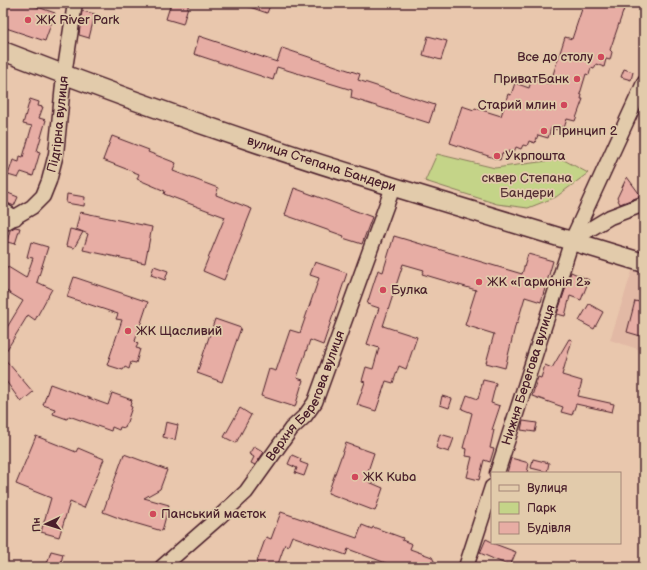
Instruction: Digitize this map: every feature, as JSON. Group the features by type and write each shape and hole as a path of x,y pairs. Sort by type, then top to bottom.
{"main road":[{"name":"вулиця Степана Бандери","path":"3,51 64,75 209,127 393,187 644,263"}],"street":[{"name":"Підгірна вулиця","path":"9,221 32,207 43,196 49,181 56,154 64,75 75,3"},
{"name":"Нижня Берегова вулиця","path":"497,472 572,240 644,83"},
{"name":"Верхня Берегова вулиця","path":"162,567 246,492 291,429 305,416 315,402 393,187"},
{"path":"572,240 610,217 644,204"},
{"path":"3,210 9,221"},
{"path":"466,567 491,490"}],"shaded area":[{"path":"634,265 644,268 644,351 610,340"}],"green space":[{"name":"сквер Степана Бандери","path":"437,154 495,168 562,159 588,173 556,197 528,208 497,204 425,181"}],"building":[{"name":"ЖК River Park","path":"3,3 26,3 55,13 45,41 3,27"},
{"path":"171,3 189,3 183,24 166,19"},
{"path":"241,3 271,3 267,13"},
{"path":"584,3 626,3 610,50 612,52 610,60 606,59 604,67 596,64 594,69 591,68 589,75 586,74 580,94 582,95 581,99 583,99 575,121 567,119 564,128 559,126 558,130 551,128 548,138 538,135 535,143 529,141 527,146 523,145 521,149 516,147 514,152 509,151 508,155 502,153 500,160 450,143 462,106 474,110 475,108 501,116 508,94 511,95 515,83 529,88 532,78 550,84 565,37 572,39"},
{"path":"82,11 95,14 89,38 79,35"},
{"path":"199,36 277,62 282,48 360,74 358,80 435,105 429,123 351,98 352,90 277,67 273,80 194,54"},
{"path":"428,36 447,41 441,60 423,55"},
{"path":"624,69 633,72 631,80 621,77"},
{"path":"30,99 39,102 38,106 43,107 39,118 46,120 37,151 40,152 33,176 21,172 18,178 8,175 13,160 19,162 20,156 23,157 32,126 23,124"},
{"path":"112,136 149,150 148,152 176,163 173,171 218,188 216,195 252,209 224,280 203,271 225,217 164,194 165,191 137,179 139,174 103,160"},
{"path":"627,177 641,196 620,204 617,198"},
{"path":"294,188 372,217 362,244 285,215"},
{"path":"3,191 18,197 14,206 3,201"},
{"path":"67,194 85,197 84,206 66,203"},
{"path":"80,212 152,227 145,263 83,250 88,234 76,229"},
{"path":"15,227 20,228 15,244 7,242 10,230"},
{"path":"70,229 83,232 74,248 66,246"},
{"path":"394,236 522,274 528,254 553,261 541,302 525,297 517,324 516,323 505,368 486,363 494,334 465,325 476,290 422,274 424,270 403,264 383,326 417,337 406,369 399,366 393,383 386,381 376,411 357,405 365,382 362,381 366,367 373,369 379,348 367,344 379,308 367,304 378,270 383,272"},
{"path":"31,242 48,247 37,282 52,289 35,320 28,315 3,356 3,334 23,301 3,289 3,274 8,267 26,278 33,258 27,257"},
{"path":"315,262 347,273 323,345 310,340 297,378 303,380 295,407 261,396 269,369 276,371 290,330 300,333 319,278 310,275"},
{"path":"154,266 168,271 165,280 151,275"},
{"path":"571,272 589,280 581,300 570,296 565,316 557,314"},
{"name":"ЖК Щасливий","path":"74,277 148,302 135,341 138,344 136,348 140,349 136,363 131,362 129,369 125,367 123,370 107,365 122,320 116,319 118,314 67,297"},
{"path":"635,301 644,303 644,337 627,332"},
{"path":"589,304 603,312 594,329 579,321"},
{"path":"215,319 241,328 222,382 197,373"},
{"path":"569,339 572,340 562,375 582,381 578,396 614,404 612,412 576,404 572,415 561,412 563,407 532,396 538,377 541,378 545,365 552,368"},
{"path":"3,357 33,392 21,402 3,377"},
{"path":"483,380 496,383 491,403 500,406 492,430 494,430 490,448 494,449 490,462 484,460 479,480 467,477 472,457 466,456 467,449 463,448 472,413 462,409 467,395 478,399"},
{"path":"50,384 108,405 112,393 132,400 130,406 132,407 125,428 120,427 119,430 112,427 111,431 69,416 67,419 53,414 55,409 43,405"},
{"path":"442,396 452,399 449,408 440,405"},
{"path":"240,408 251,415 236,443 224,437"},
{"path":"523,421 537,423 535,432 521,430"},
{"path":"166,422 178,425 175,440 163,437"},
{"path":"440,434 454,438 449,452 436,448"},
{"path":"36,436 76,452 78,448 104,459 84,508 70,502 59,537 41,532 51,498 16,484"},
{"name":"ЖК Kuba","path":"346,443 374,453 367,474 372,476 369,482 383,488 375,511 328,493"},
{"path":"254,446 264,452 255,465 251,463 254,457 249,454"},
{"path":"124,454 167,470 160,489 144,498 169,505 162,531 103,512"},
{"path":"292,455 301,459 300,462 308,465 304,476 295,473 297,468 288,464"},
{"path":"511,458 529,463 527,472 507,472"},
{"path":"533,459 549,463 547,472 531,468"},
{"path":"281,512 357,538 362,525 372,529 373,527 403,538 402,540 412,544 410,549 432,557 435,563 433,567 404,567 395,564 394,566 348,549 346,555 292,536 288,546 285,544 277,567 255,567 266,537 271,539"},
{"path":"486,539 491,542 491,544 516,552 510,566 480,553"},
{"path":"51,551 63,554 60,567 46,567"}],"place":[{"name":"ЖК River Park","path":"28,20"},
{"name":"Все до столу","path":"601,57"},
{"name":"ПриватБанк","path":"577,79"},
{"name":"Старий млин","path":"564,105"},
{"name":"Принцип 2","path":"544,131"},
{"name":"Укрпошта","path":"497,156"},
{"name":"ЖК «Гармонія 2»","path":"479,282"},
{"name":"Булка","path":"383,290"},
{"name":"ЖК Щасливий","path":"128,331"},
{"name":"ЖК Kuba","path":"355,477"},
{"name":"Панський маєток","path":"153,514"}]}
